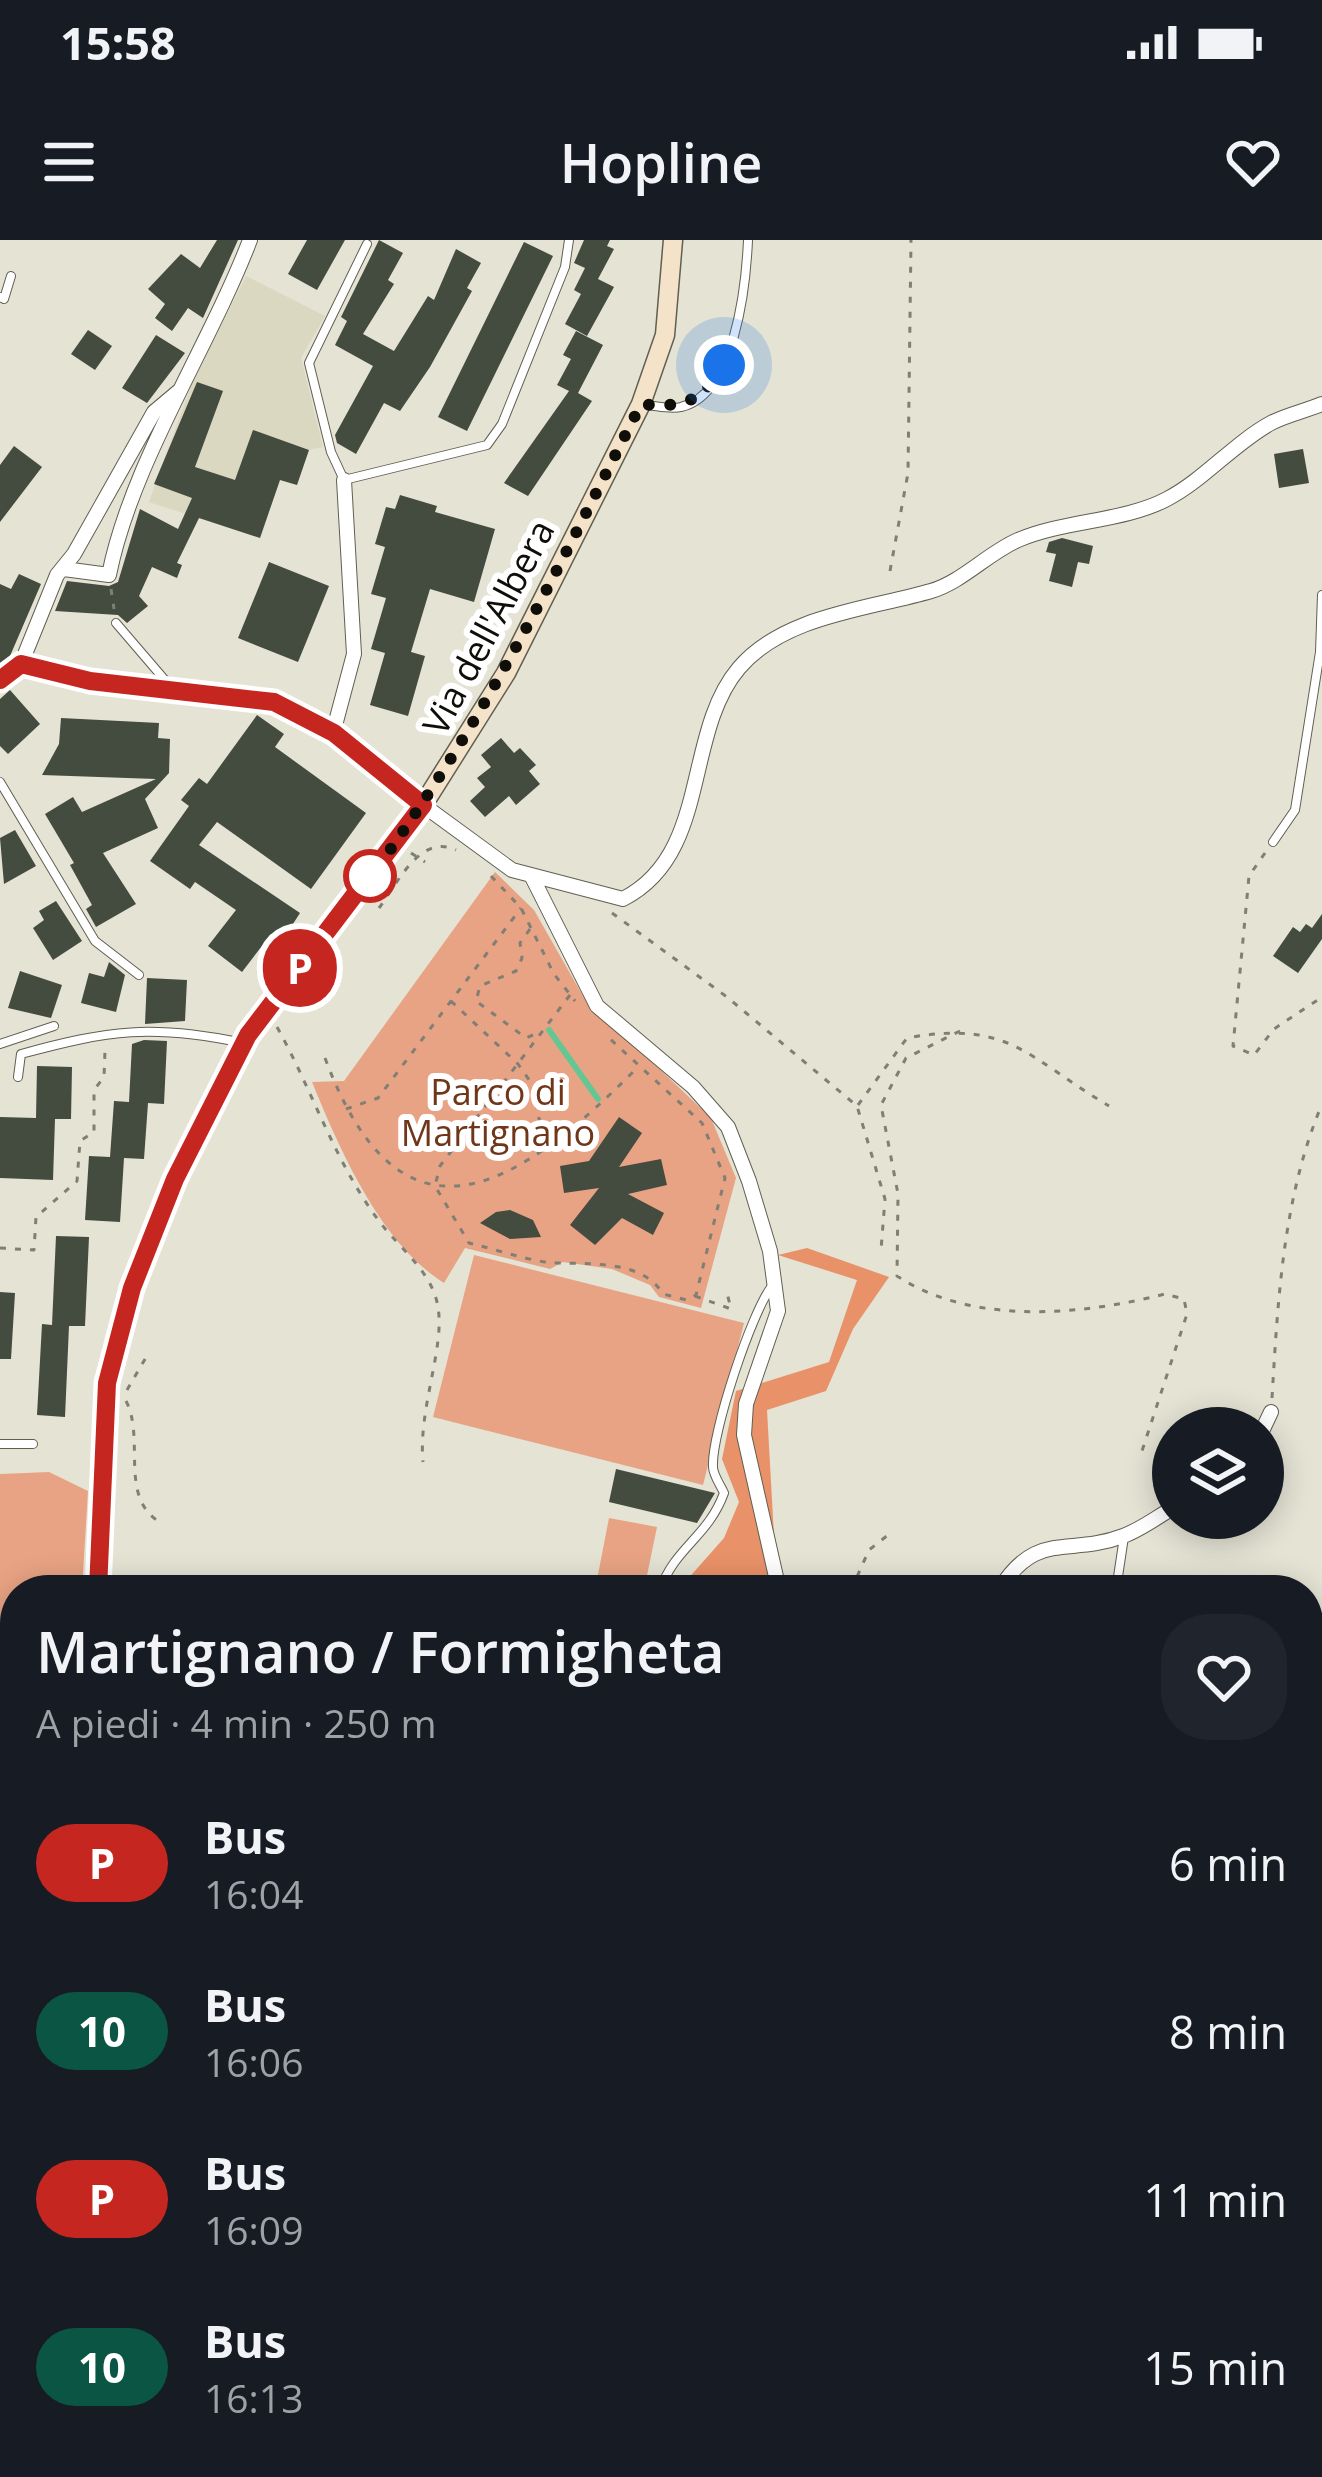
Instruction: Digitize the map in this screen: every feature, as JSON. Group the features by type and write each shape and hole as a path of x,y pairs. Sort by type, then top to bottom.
{"street":[{"path":"64,569 109,575 116,542 178,391 250,240"},
{"name":"Via dell'Albera","path":"99,1575 107,1383 132,1288 175,1179 243,1043 423,805 506,674 641,404 665,335 673,240"},
{"path":"0,680 21,664 64,569 154,412 178,391"},
{"path":"21,664 175,692 274,702 334,733 495,859 532,877 623,899 666,858 695,793 719,704 739,668 758,651 841,611 939,588 1017,541 1162,501 1271,423 1322,404"},
{"path":"334,733 355,654 344,480"},
{"path":"532,877 597,1006 693,1088 728,1127 770,1251 778,1311 746,1404 744,1435 776,1575"},
{"path":"1010,1575 1023,1558 1050,1546 1124,1536 1152,1520"}],"lane":[{"path":"367,244 309,363 331,452 344,480 487,445 502,424 565,267 569,240"},
{"path":"641,404 680,408 706,394 724,365 746,289 748,240"},
{"path":"0,298 4,299 11,275"},
{"path":"1274,842 1295,810 1320,652 1322,596"},
{"path":"116,623 175,692"},
{"path":"0,782 95,940 139,975"},
{"path":"0,1044 54,1026"},
{"path":"18,1077 20,1054 106,1030 169,1030 243,1043"},
{"path":"665,1575 713,1524 724,1493 713,1467 735,1372 758,1304 773,1284"},
{"path":"0,1444 33,1444"},
{"path":"1118,1575 1124,1536"}],"path":[{"path":"890,571 908,473 911,240"},
{"path":"109,575 116,623"},
{"path":"1274,842 1249,876 1233,1046 1254,1055 1274,1029 1322,998"},
{"path":"379,908 418,857 440,844 463,854"},
{"path":"411,853 425,862"},
{"path":"495,859 488,870 492,879 521,908 584,1012"},
{"path":"594,895 857,1106 885,1198 881,1250"},
{"path":"344,1110 378,1098 521,908"},
{"path":"531,928 520,944 522,958 516,971 480,986 476,1001 526,1038 543,1031"},
{"path":"330,988 322,980 338,962"},
{"path":"570,995 440,1166 435,1186 469,1243 550,1263 612,1266 658,1286 663,1294 687,1300 696,1294"},
{"path":"451,1001 518,1064 532,1084 546,1150"},
{"path":"266,1011 382,1225 431,1282 439,1310 420,1427 423,1462"},
{"path":"598,1028 702,1123 725,1178 694,1300 731,1309 727,1293"},
{"path":"0,1248 34,1250 36,1217 76,1181 80,1142 94,1132 94,1090 104,1076 106,1030"},
{"path":"857,1106 907,1038 960,1031 1017,1043 1109,1106"},
{"path":"960,1031 906,1058 881,1105 898,1194 898,1276 917,1289 1043,1313 1165,1294 1184,1299 1187,1314 1140,1457"},
{"path":"325,1058 344,1110 373,1152 394,1169 435,1186 464,1189 546,1150 638,1066"},
{"path":"1271,1407 1290,1207 1300,1157 1322,1103"},
{"path":"124,1397 148,1354"},
{"path":"119,1389 131,1410 135,1485 149,1517 163,1524"},
{"path":"857,1575 868,1550 893,1531"}],"shaded area":[{"path":"246,276 325,316 301,358 323,447 309,450 297,485 280,480 260,538 149,502 193,380"},
{"path":"807,1248 889,1277 853,1329 826,1391 767,1410 776,1575 691,1575 724,1538 739,1502 722,1459 736,1391 829,1362 857,1280 778,1255"}],"green space":[{"name":"Parco di Martignano","path":"495,872 534,910 583,996 711,1118 736,1178 701,1308 659,1297 650,1285 612,1269 563,1262 550,1269 465,1248 444,1283 421,1266 381,1220 335,1136 312,1082 344,1081"},
{"path":"474,1255 744,1323 703,1485 433,1417"},
{"path":"49,1472 88,1491 83,1575 0,1575 0,1474"},
{"path":"609,1518 657,1527 647,1575 598,1575"}],"building":[{"path":"217,240 238,240 203,318 188,308 172,331 155,318 165,304 148,289 181,254 200,268"},
{"path":"307,240 345,240 317,290 288,274"},
{"path":"379,240 403,253 388,280 394,284 363,334 394,351 428,296 434,300 456,249 481,263 467,288 472,291 430,367 400,411 384,403 356,454 337,443 335,435 373,366 335,345 347,321 341,317"},
{"path":"584,240 610,240 607,246 614,249 598,279 614,287 587,336 565,324 581,294 574,290 585,268 574,263"},
{"path":"524,242 553,256 467,431 438,417"},
{"path":"88,330 112,346 95,370 71,354"},
{"path":"576,331 603,345 578,393 592,401 528,496 504,483 569,391 557,385 571,359 563,355"},
{"path":"156,335 185,353 147,403 122,388"},
{"path":"197,382 223,391 195,467 235,480 253,430 309,450 297,485 280,480 260,538 199,518 177,563 182,565 177,578 152,567 139,596 148,606 127,623 118,615 55,611 67,581 109,586 118,582 140,509 178,529 192,498 154,484"},
{"path":"14,446 42,467 0,522 0,465"},
{"path":"1303,449 1309,483 1279,488 1274,454"},
{"path":"400,495 437,506 435,512 495,529 474,602 430,589 411,652 425,656 408,716 370,705 385,653 371,649 386,598 371,594 385,547 375,544 386,507 395,509"},
{"path":"1062,538 1093,546 1089,564 1078,562 1072,587 1049,581 1056,554 1046,552 1049,542"},
{"path":"269,562 329,586 298,662 238,638"},
{"path":"19,574 41,584 10,656 0,663 0,584 11,589"},
{"path":"10,690 40,724 8,754 0,746 0,699"},
{"path":"257,715 284,734 275,747 366,813 311,889 217,822 199,845 300,913 282,941 271,934 242,972 208,946 236,910 195,882 190,889 150,861 189,806 181,800 199,778 207,784"},
{"path":"61,718 159,723 158,738 170,739 169,773 145,799 158,828 103,853 136,904 96,927 86,909 92,905 70,865 74,863 45,814 73,797 82,812 156,779 42,775 59,744"},
{"path":"501,738 514,753 520,748 536,765 529,771 540,784 516,805 509,796 485,817 470,801 485,787 477,778 491,767 481,755"},
{"path":"15,830 36,866 4,884 0,838"},
{"path":"56,901 82,941 53,960 33,928 44,920 39,911"},
{"path":"1322,914 1322,939 1298,973 1273,956 1293,927 1300,932 1306,924 1312,928"},
{"path":"109,962 125,975 116,1012 81,1003 89,973 104,977"},
{"path":"20,971 62,985 51,1018 8,1008"},
{"path":"147,978 187,980 185,1021 145,1024"},
{"path":"167,1041 164,1104 148,1103 144,1159 124,1158 120,1222 85,1220 89,1156 110,1157 114,1101 129,1102 132,1044"},
{"path":"37,1066 72,1067 71,1119 55,1119 53,1180 0,1178 0,1117 36,1118"},
{"path":"619,1117 642,1133 619,1167 661,1159 667,1185 628,1194 664,1213 653,1235 622,1218 595,1245 570,1225 599,1188 564,1193 560,1166 589,1161"},
{"path":"510,1210 533,1220 541,1237 510,1239 480,1223 496,1212"},
{"path":"56,1236 89,1237 85,1326 69,1326 65,1417 37,1415 42,1324 52,1325"},
{"path":"0,1292 15,1293 11,1359 0,1359"},
{"path":"616,1469 715,1493 697,1523 609,1502"}],"waterway":[{"path":"549,1030 598,1099"}],"bus line":[{"name":"P","path":"0,680 21,664 90,681 274,702 334,733 423,805 248,1035 175,1179 132,1288 107,1383 99,1575"}],"route":[{"path":"370,876 368,880 446,771 506,674 641,404 680,408 706,394 724,365"}]}
